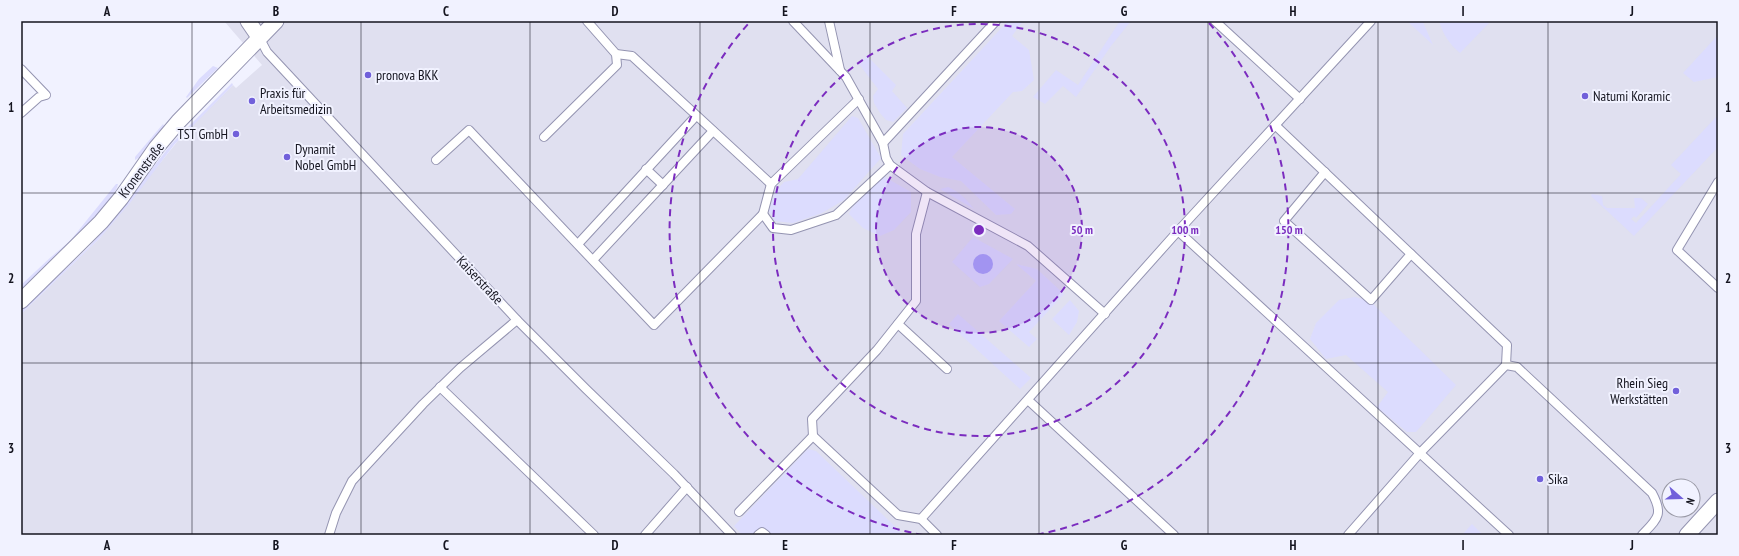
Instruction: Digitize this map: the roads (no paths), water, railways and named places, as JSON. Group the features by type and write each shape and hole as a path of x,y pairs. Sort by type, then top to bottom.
{"street":[{"name":"Kaiserstraße","path":"248,21 259,37"},
{"name":"Kronenstraße","path":"21,302 101,222 121,198 156,148 178,122 276,21"},
{"path":"1687,535 1718,501"}],"lane":[{"path":"544,137 617,65 616,54 586,21"},
{"path":"793,21 846,77 883,142 886,158 890,165 927,192 1028,246 1105,314"},
{"path":"829,21 840,71"},
{"path":"883,142 996,21"},
{"path":"1215,21 1300,99"},
{"path":"921,519 1178,231 1371,21"},
{"name":"Kaiserstraße","path":"259,37 267,52 517,320 687,487 732,535"},
{"path":"616,54 632,56 771,184"},
{"path":"21,69 46,94 39,97 21,113"},
{"path":"436,160 470,130 654,325 763,214 771,184 859,99"},
{"path":"578,244 696,116"},
{"path":"1276,125 1507,345 1506,365 1420,453 1348,535"},
{"path":"593,260 713,131"},
{"path":"763,214 773,228 791,230 836,215 890,165"},
{"path":"646,169 663,185"},
{"path":"1325,172 1284,220 1371,300 1411,254"},
{"path":"1718,182 1677,250 1718,288"},
{"path":"927,192 916,234 916,301 877,350 812,419 813,436 898,515 921,519 938,535"},
{"path":"1178,231 1509,535"},
{"path":"329,535 336,513 352,481 423,404 517,320"},
{"path":"898,324 947,369"},
{"path":"1506,365 1517,367 1652,494 1659,506 1657,519 1642,535"},
{"path":"440,388 594,535"},
{"path":"1028,400 1168,533"},
{"path":"739,512 813,436"},
{"path":"645,535 687,487"},
{"path":"758,535 762,532 766,535"}],"place":[{"name":"pronova BKK","path":"368,75"},
{"name":"Natumi Koramic","path":"1585,96"},
{"name":"Praxis für Arbeitsmedizin","path":"252,101"},
{"name":"TST GmbH","path":"236,134"},
{"name":"Dynamit Nobel GmbH","path":"287,157"},
{"name":"Rhein Sieg Werkstätten","path":"1676,391"},
{"name":"Sika","path":"1540,479"}]}
